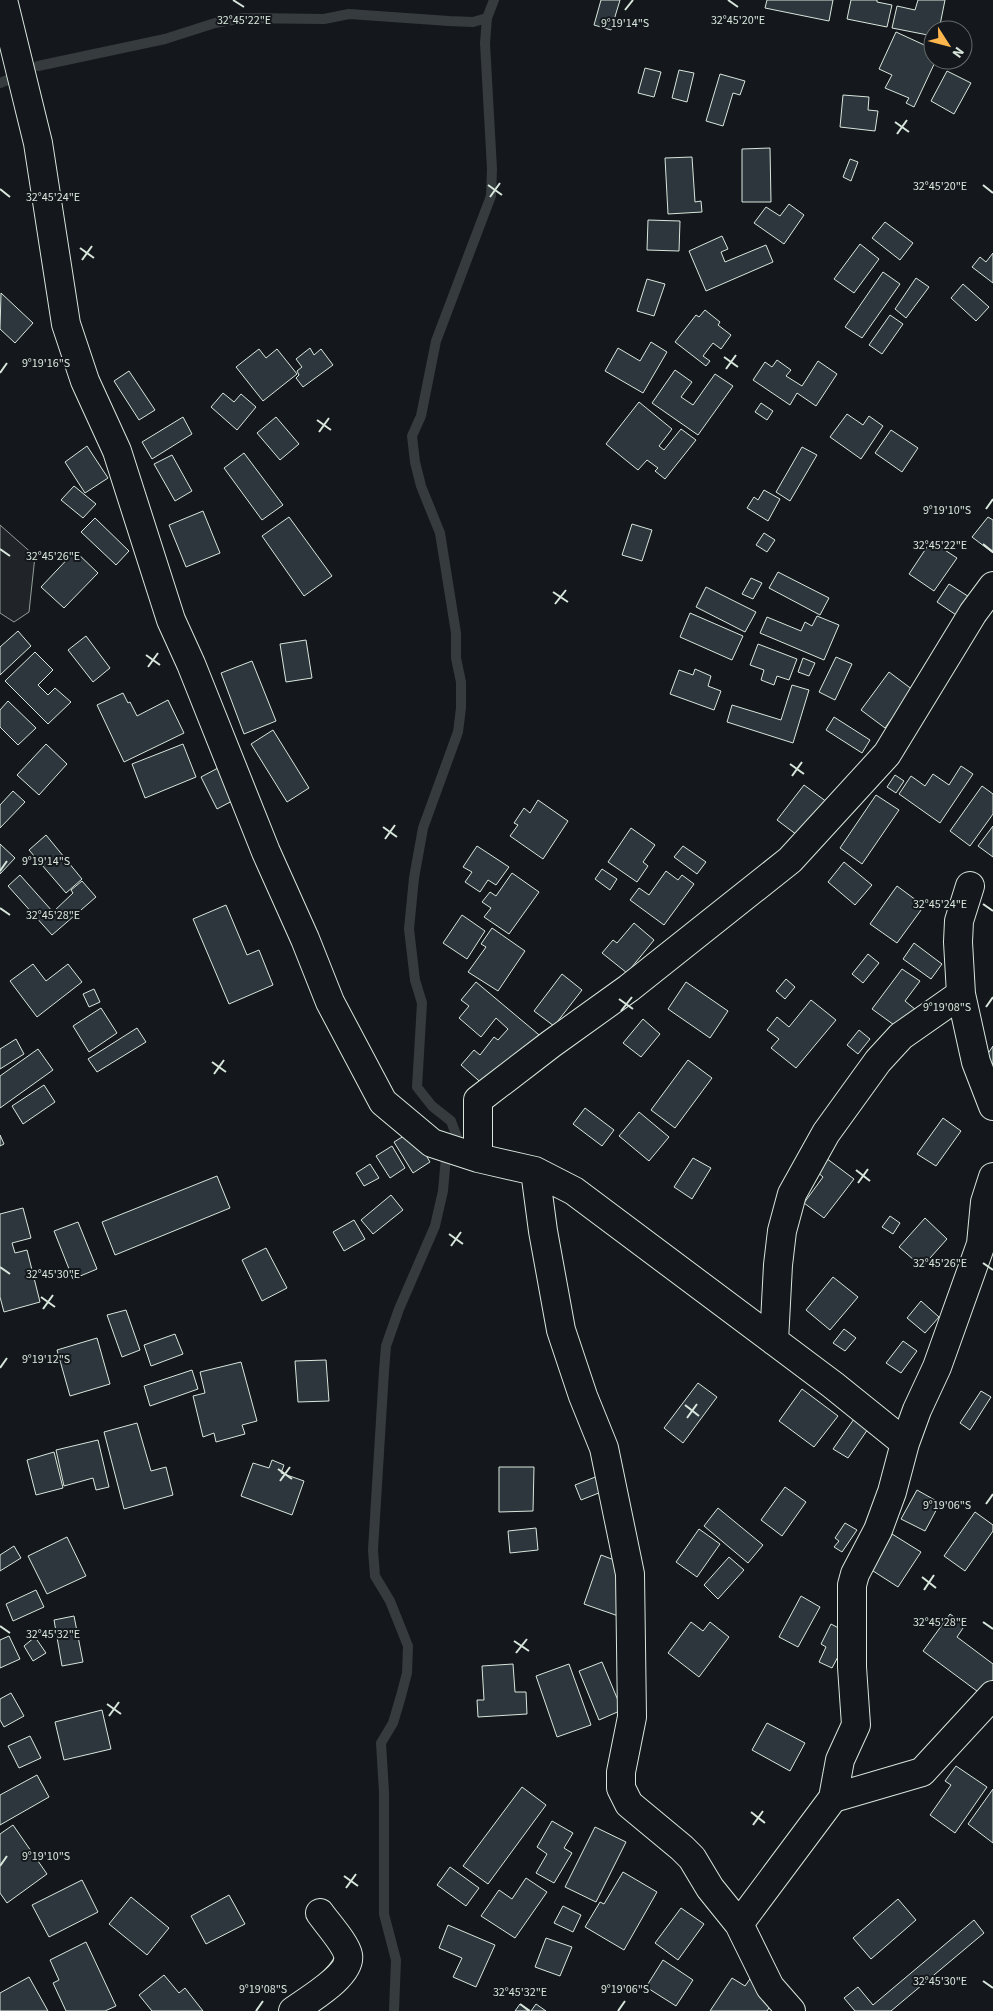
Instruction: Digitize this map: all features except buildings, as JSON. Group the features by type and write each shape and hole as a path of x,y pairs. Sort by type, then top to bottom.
{"street":[{"path":"3,0 38,143 66,324 85,381 117,451 171,620 191,664 266,852 305,939 330,1002 383,1102 432,1143 478,1158 535,1171 574,1190 833,1385 905,1443"},
{"path":"478,1158 478,1100 550,1044 629,988 790,860 887,754 973,613 993,586"},
{"path":"970,886 959,921 958,942 961,994 976,1062 993,1106"},
{"path":"774,1341 778,1265 782,1231 792,1194 826,1133 878,1061 901,1036 961,994"},
{"path":"535,1171 543,1231 562,1330 604,1448 630,1574 632,1717 621,1772 621,1788 629,1804 692,1858 710,1888 739,1924 770,1987 791,2011"},
{"path":"739,1924 833,1798 840,1760 856,1725 852,1667 852,1585 855,1574 878,1530 892,1492 905,1443 917,1410 987,1255 985,1202 993,1177"},
{"path":"833,1798 922,1772 993,1695"},
{"path":"293,2011 338,1978 347,1962 348,1955 345,1948 320,1913"}],"shaded area":[{"path":"0,525 35,556 29,612 14,622 0,613"}],"waterway":[{"path":"458,1140 451,1121 432,1106 417,1087 422,1003 415,980 409,929 414,878 423,828 458,732 461,708 461,682 456,658 456,633 440,533 421,486 415,462 412,436 421,416 436,341 491,196 492,169 485,43 487,18 494,0"},
{"path":"38,66 165,39 215,23 244,18 324,19 349,14 473,22 487,18"},
{"path":"0,83 20,75"},
{"path":"394,2011 396,1960 384,1914 384,1792 381,1743 393,1723 401,1696 407,1673 408,1646 390,1601 375,1576 373,1550 386,1346 399,1309 435,1226 443,1191 446,1157"}]}
